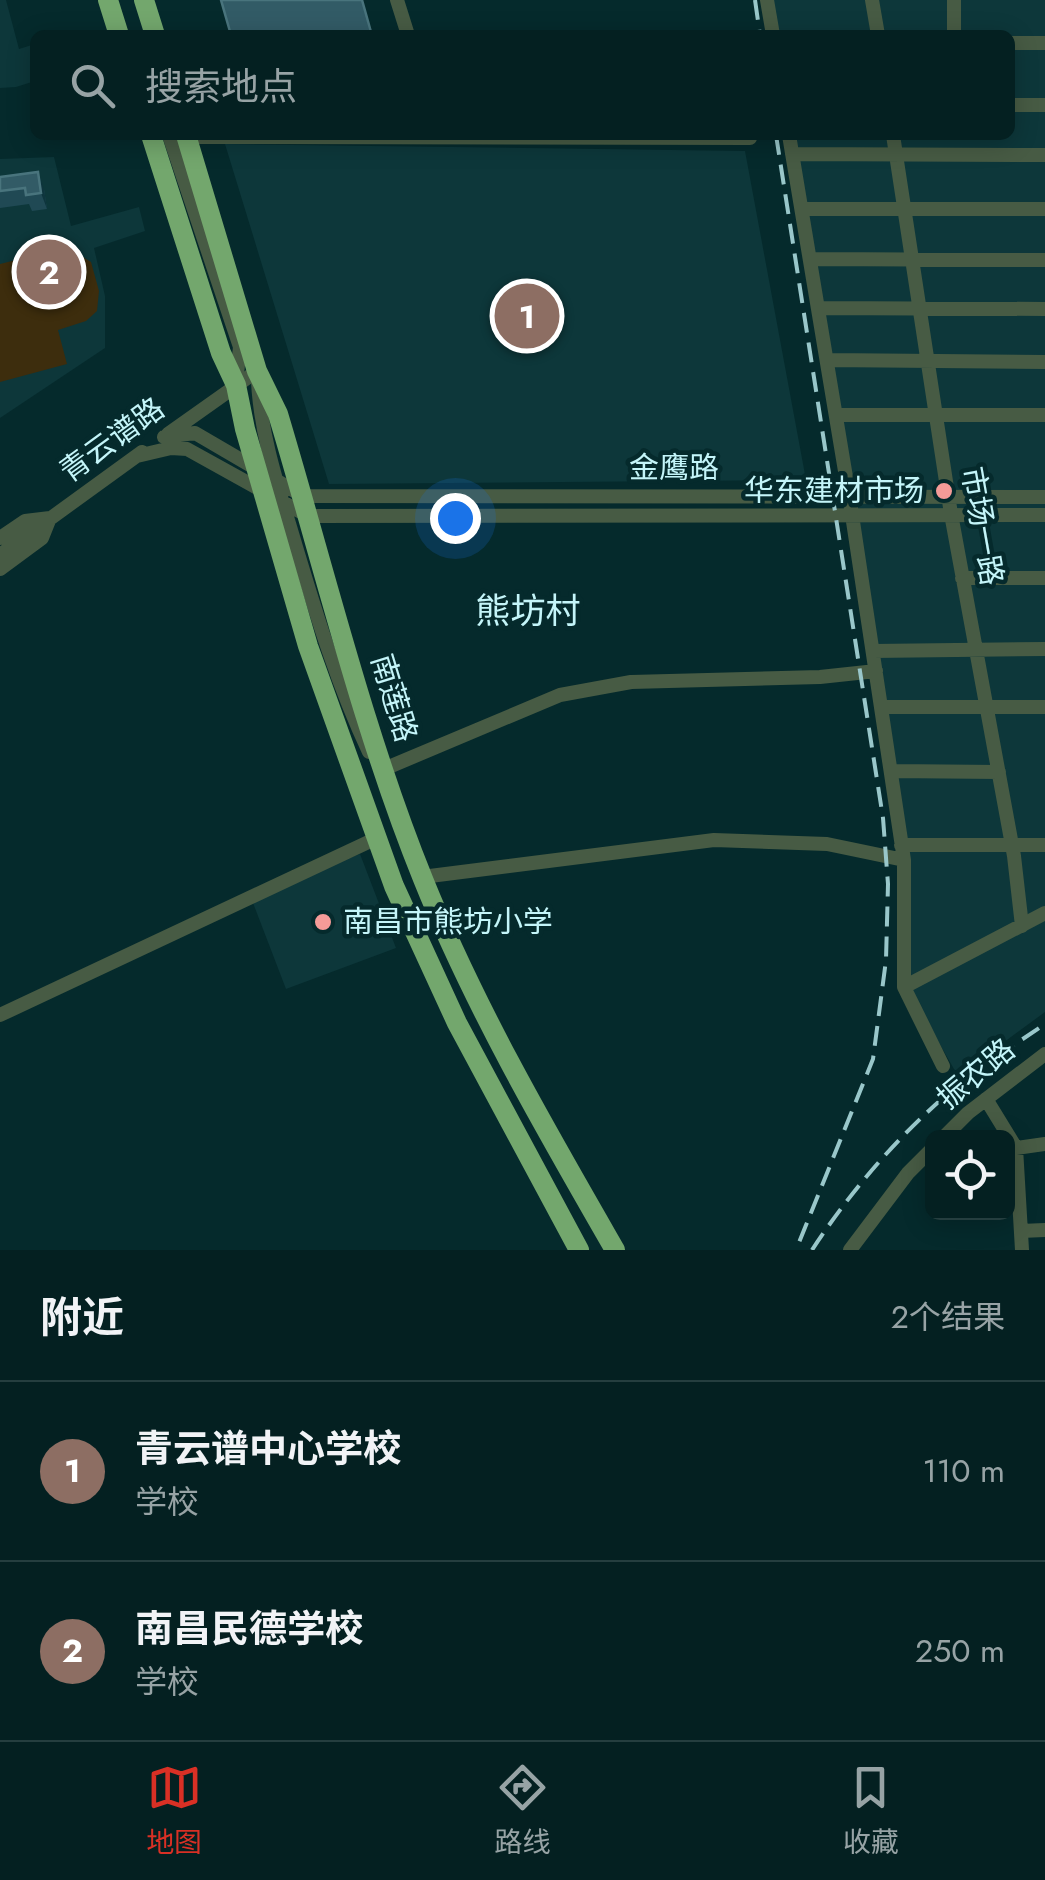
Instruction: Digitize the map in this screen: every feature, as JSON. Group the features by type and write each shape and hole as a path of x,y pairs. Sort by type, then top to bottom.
{"highway":[{"path":"111,0 119,30"},
{"path":"144,0 153,30"},
{"name":"南莲路","path":"153,140 221,353 236,385 308,646 394,886 457,1024 579,1250"},
{"name":"南莲路","path":"181,140 257,371 278,414 298,504 422,877 454,952 500,1042 615,1250"}],"street":[{"path":"111,0 126,30"},
{"path":"397,0 406,30"},
{"path":"767,0 772,30"},
{"path":"872,0 877,30"},
{"path":"954,0 954,30"},
{"path":"1015,43 1045,43"},
{"path":"1015,104 1045,104"},
{"path":"181,140 240,347 236,385"},
{"path":"791,140 902,853 904,988 943,1066"},
{"name":"市场一路","path":"894,140 950,514 1012,845 1022,926"},
{"path":"792,154 1045,155"},
{"path":"802,208 1045,209"},
{"path":"810,259 1045,260"},
{"path":"818,308 1045,309"},
{"path":"826,360 1045,362"},
{"path":"257,371 265,480"},
{"name":"青云谱路","path":"0,555 257,371"},
{"path":"836,415 1045,415"},
{"path":"164,437 194,434 298,504 326,647 358,730 406,832"},
{"path":"136,456 170,448 187,449 265,480"},
{"name":"金鹰路","path":"298,504 849,495 1045,496"},
{"name":"金鹰路","path":"298,504 1045,515"},
{"path":"0,538 24,521 50,518 42,538 0,569"},
{"path":"962,578 1045,578"},
{"path":"873,651 1045,649"},
{"path":"384,769 560,695 631,682 820,677 876,671"},
{"path":"881,707 1045,708"},
{"path":"890,771 998,772"},
{"path":"0,1015 377,838"},
{"path":"422,877 714,840 827,844 902,853 1045,845"},
{"path":"904,988 1045,913"},
{"name":"振农路","path":"953,1130 1045,1054"},
{"path":"986,1099 1016,1148 1022,1250"},
{"path":"1016,1148 1045,1144"},
{"name":"振农路","path":"850,1250 925,1155"},
{"path":"1021,1231 1045,1230"}],"shaded area":[{"path":"0,0 6,0 19,49 30,46 30,83 0,88"},
{"name":"华东建材市场","path":"762,0 1045,0 1045,1012 958,1076 907,987 903,846 786,140 1015,140 1015,30 767,30"},
{"path":"225,144 745,151 806,480 329,484"},
{"path":"54,157 71,226 139,207 145,231 94,248 105,296 105,348 0,418 0,159"},
{"path":"60,249 91,262 99,291 97,311 86,321 58,330 67,364 0,382 0,264"},
{"name":"南昌市熊坊小学","path":"360,854 396,948 286,989 250,895"}],"building":[{"path":"221,0 362,0 370,30 230,30"},
{"path":"38,172 41,193 26,195 25,188 0,191 0,177"}],"railway":[{"path":"755,0 759,30"},
{"path":"777,140 883,818 888,884 886,960 873,1059 796,1250"},
{"path":"812,1250 858,1186 930,1109 1045,1024"}],"place":[{"name":"南昌民德学校","path":"49,272"},
{"name":"青云谱中心学校","path":"527,316"},
{"name":"华东建材市场","path":"944,491"},
{"name":"南昌市熊坊小学","path":"323,922"}],"district":[{"name":"熊坊村","path":"528,611"}]}
